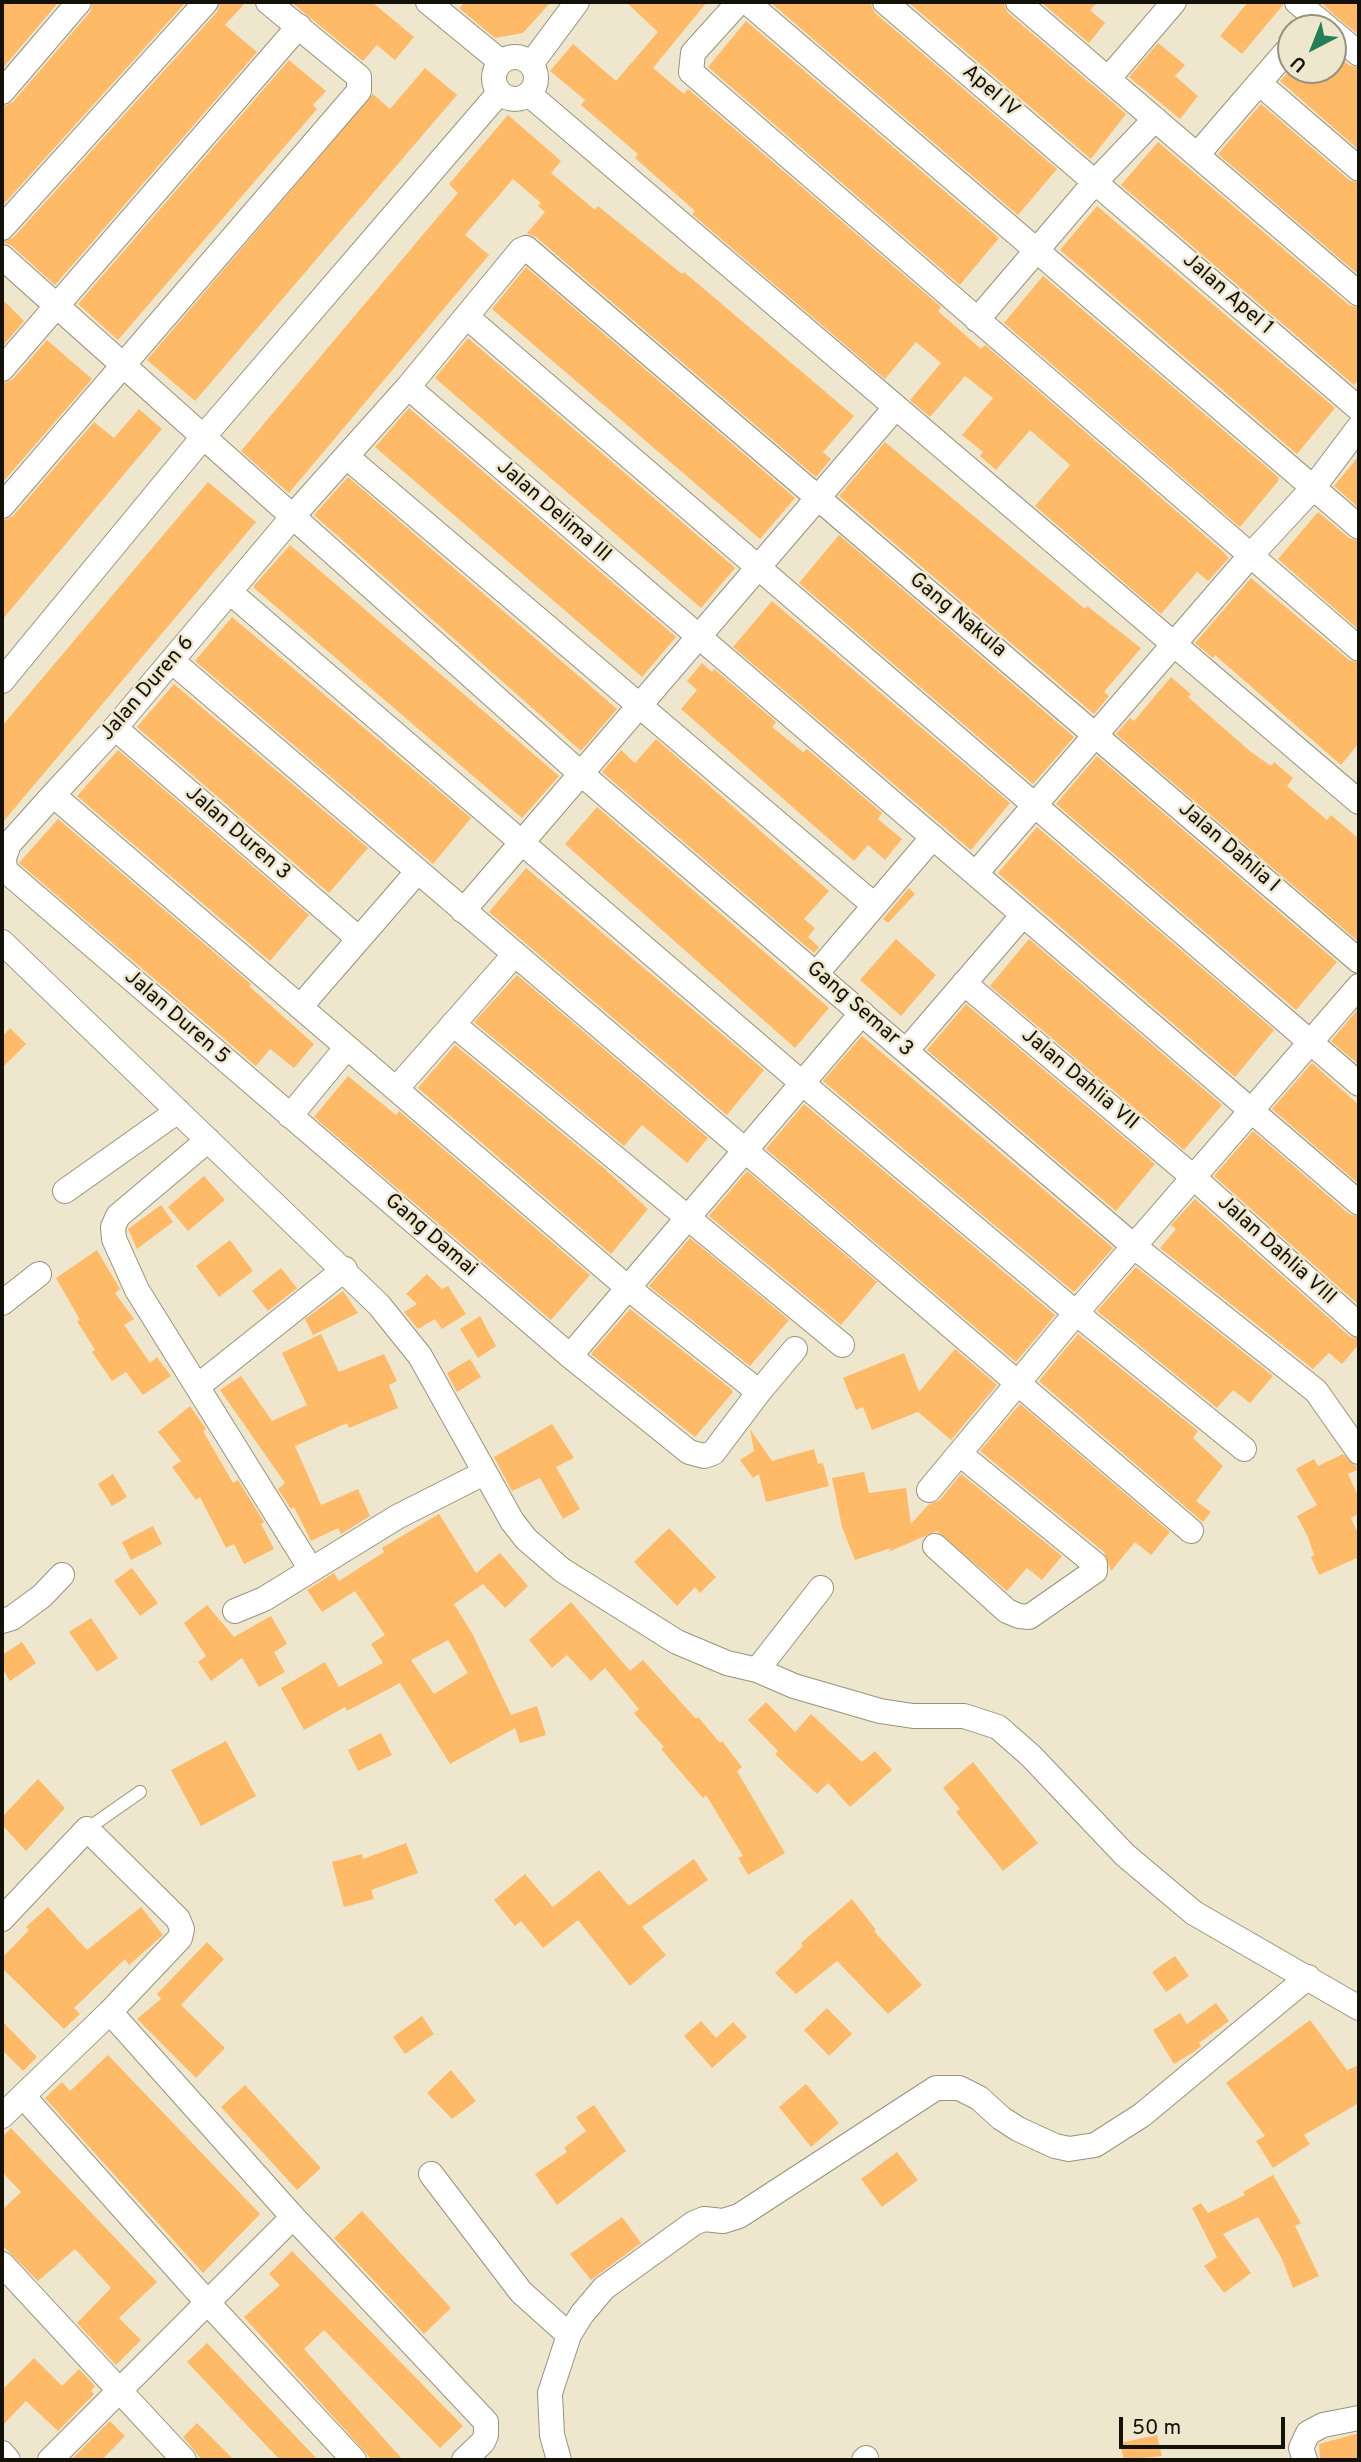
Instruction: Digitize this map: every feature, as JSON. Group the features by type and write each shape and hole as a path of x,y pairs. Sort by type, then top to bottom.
{"street":[{"path":"2,92 79,2"},
{"path":"2,228 206,2"},
{"path":"2,506 359,91 359,77 268,2"},
{"path":"531,64 577,2"},
{"path":"739,2 693,53 691,72 1359,649"},
{"path":"747,2 1359,527"},
{"name":"Apel IV","path":"885,2 1095,182"},
{"path":"1018,2 1359,294"},
{"path":"1108,79 1168,4"},
{"path":"445,7 501,62"},
{"path":"2,369 299,26"},
{"path":"516,57 531,64 537,80 530,94 514,100 499,93 494,77 501,62 516,57"},
{"path":"1197,155 1277,62"},
{"path":"1259,83 1359,169"},
{"path":"2,681 204,436 499,93"},
{"path":"530,94 1359,802"},
{"path":"977,320 1095,182 1155,119"},
{"name":"Jalan Apel 1","path":"1095,182 1359,409"},
{"name":"Gang Nakula","path":"467,317 521,250 533,251 817,498 1097,735"},
{"name":"Gang Semar 3","path":"2,257 204,436 292,519 581,774 1136,1248 1316,1391 1359,1452"},
{"path":"467,317 1359,1084"},
{"name":"Jalan Duren 6","path":"4,858 9,844 115,729 467,317"},
{"name":"Jalan Delima III","path":"408,387 698,637 977,872 1023,915 1359,1203"},
{"path":"463,911 895,408"},
{"path":"977,872 1250,556 1313,488 1359,427"},
{"path":"347,457 874,905"},
{"path":"231,593 802,1083 1076,1313 1244,1449"},
{"path":"173,662 1191,1531"},
{"name":"Jalan Duren 3","path":"115,729 359,939"},
{"name":"Jalan Dahlia I","path":"1097,735 1359,961"},
{"path":"53,795 628,1288 759,1392 795,1349"},
{"path":"816,974 933,837"},
{"name":"Jalan Duren 5","path":"4,858 5,870 290,1116"},
{"path":"300,1007 418,871"},
{"path":"906,1051 1023,915"},
{"path":"2,942 345,1269 420,1356 484,1473 526,1539 562,1570 689,1648 757,1670 794,1686 880,1711 913,1716 964,1716 998,1727 1020,1745 1153,1881 1224,1933 1308,1977 1359,2008"},
{"path":"396,1089 515,954"},
{"name":"Jalan Dahlia VII","path":"964,984 1193,1177"},
{"path":"929,1490 1019,1385 1076,1313 1136,1248 1193,1177 1359,986"},
{"path":"570,1356 862,1013"},
{"path":"453,1024 842,1345"},
{"path":"290,1116 347,1047"},
{"path":"65,1191 178,1111"},
{"name":"Gang Damai","path":"290,1116 570,1356 688,1452 704,1456 713,1453 759,1392"},
{"path":"208,1140 118,1216 113,1227 114,1239 137,1290 310,1567"},
{"name":"Jalan Dahlia VIII","path":"1193,1177 1359,1325"},
{"path":"198,1386 345,1269"},
{"path":"2,1303 39,1274"},
{"path":"934,1546 1007,1611 1019,1616 1029,1616 1095,1570 1094,1564 960,1454"},
{"path":"235,1611 264,1599 310,1567 397,1517 484,1473"},
{"path":"2,1622 42,1596 62,1574"},
{"path":"757,1670 821,1588"},
{"path":"2,1919 88,1829 178,1919 182,1929 180,1938 110,2012 2,2116"},
{"path":"559,2460 552,2435 550,2393 569,2335 582,2314 604,2288 694,2224 704,2219 723,2221 739,2216 936,2088 959,2088 979,2098 1018,2129 1055,2146 1069,2149 1095,2145 1142,2115 1308,1977"},
{"path":"110,2012 293,2217 486,2422 483,2442 464,2460"},
{"path":"24,2097 207,2302 354,2460"},
{"path":"431,2174 521,2291 569,2335"},
{"path":"50,2460 293,2217"},
{"path":"2,2264 184,2460"},
{"path":"1305,2460 1301,2448 1308,2433 1323,2425 1359,2417"},
{"path":"2,2453 8,2460"}],"lane":[{"path":"88,1829 139,1792"}],"building":[{"path":"2,2 57,4 2,69"},
{"path":"93,2 186,2 2,206 2,107 13,102 90,12"},
{"path":"220,2 246,2 225,25 257,52 55,285 12,246 3,242 13,238 217,12"},
{"path":"291,2 372,2 414,37 395,60 377,45 363,61"},
{"path":"465,2 551,2 523,33 495,38 459,8"},
{"path":"626,2 707,2 653,68 684,94 688,89 941,307 938,311 981,349 985,345 1221,550 1229,558 1208,581 1197,572 1161,614 1035,506 1070,465 1030,430 996,470 980,456 983,452 962,435 993,398 965,376 930,417 910,400 941,363 916,342 885,379 692,214 695,211 635,158 638,154 581,105 585,100 550,71 573,44 616,81 658,32"},
{"path":"770,2 870,2 875,13 1057,169 1018,215"},
{"path":"908,2 1003,2 1008,13 1126,114 1091,159"},
{"path":"1041,2 1098,2 1090,10 1105,23 1089,43"},
{"path":"1248,2 1282,2 1283,5 1242,54 1220,36"},
{"path":"1320,2 1359,2 1359,35 1347,25 1347,14 1333,14"},
{"path":"746,21 999,238 960,285 708,67"},
{"path":"1158,43 1185,65 1175,76 1198,96 1180,119 1129,77"},
{"path":"289,60 326,91 313,105 317,109 118,340 78,304"},
{"path":"1347,63 1359,68 1359,150 1283,84 1347,84"},
{"path":"425,68 457,95 195,401 147,360 373,94 390,109"},
{"path":"1261,104 1349,180 1359,183 1359,275 1218,154"},
{"path":"508,115 561,161 551,173 595,210 598,206 682,274 684,272 854,416 823,452 831,459 816,477 536,237 527,233 545,212 538,206 541,203 513,179 465,235 489,255 289,493 241,451 458,193 449,184"},
{"path":"1158,142 1349,305 1359,308 1359,379 1354,385 1121,185"},
{"path":"1097,206 1335,408 1297,454 1060,250"},
{"path":"526,267 795,498 760,539 492,309"},
{"path":"1043,276 1278,477 1279,480 1240,527 1004,323"},
{"path":"2,299 24,321 2,347"},
{"path":"468,338 735,568 701,608 435,378"},
{"path":"47,340 92,379 2,483 2,384 13,379"},
{"path":"409,408 676,637 642,677 375,447"},
{"path":"139,409 162,429 2,620 2,521 13,516 94,422 114,438"},
{"path":"885,442 1085,609 1087,606 1141,648 1104,692 1109,696 1094,714 839,496"},
{"path":"1359,456 1359,508 1334,486"},
{"path":"348,477 617,709 581,751 314,515"},
{"path":"208,482 256,522 2,823 2,726"},
{"path":"1318,512 1349,538 1359,541 1359,630 1278,559"},
{"path":"839,535 1074,737 1033,784 799,583"},
{"path":"290,545 559,776 522,818 253,587"},
{"path":"1251,578 1349,660 1359,663 1359,743 1341,765 1215,655 1213,658 1195,643"},
{"path":"772,601 1010,803 971,850 733,647"},
{"path":"232,617 471,818 433,864 195,661"},
{"path":"702,663 712,672 714,669 776,722 772,727 803,752 807,749 882,813 878,819 902,839 885,860 868,845 854,861 681,709 697,690 687,681"},
{"path":"1171,677 1191,694 1188,697 1251,752 1271,766 1274,762 1293,778 1287,786 1327,820 1331,815 1359,839 1359,942 1116,734 1130,718 1134,721"},
{"path":"174,684 368,848 329,893 137,727"},
{"path":"656,739 829,891 804,919 815,928 808,937 819,947 814,953 602,772 621,750 635,763"},
{"path":"118,750 309,915 270,961 77,796"},
{"path":"1097,756 1337,962 1296,1010 1056,804"},
{"path":"597,807 829,1008 795,1048 565,844"},
{"path":"58,819 251,984 249,986 314,1044 294,1068 270,1049 256,1066 19,863"},
{"path":"1037,827 1274,1030 1235,1077 998,873"},
{"path":"526,868 764,1070 727,1115 489,912"},
{"path":"909,888 915,894 888,923 883,919"},
{"path":"896,939 936,975 901,1016 860,980"},
{"path":"1029,939 1222,1105 1184,1150 990,986"},
{"path":"517,975 708,1138 687,1163 642,1125 624,1146 474,1022"},
{"path":"966,1004 1155,1164 1116,1211 927,1050"},
{"path":"1359,1008 1359,1065 1331,1041"},
{"path":"10,1028 26,1044 2,1068 2,1037"},
{"path":"862,1036 1113,1248 1074,1292 823,1081"},
{"path":"455,1045 605,1169 648,1209 611,1254 418,1088"},
{"path":"1312,1063 1359,1105 1359,1184 1272,1109"},
{"path":"348,1076 396,1115 399,1111 590,1275 551,1320 314,1117"},
{"path":"804,1104 1055,1315 1016,1362 766,1149"},
{"path":"1253,1131 1349,1214 1359,1217 1359,1305 1214,1176"},
{"path":"747,1171 877,1282 841,1325 709,1216"},
{"path":"204,1176 225,1200 188,1231 168,1207"},
{"path":"1195,1199 1349,1336 1359,1339 1359,1344 1342,1364 1329,1353 1313,1369 1160,1248 1176,1229 1171,1225"},
{"path":"161,1205 173,1222 137,1249 128,1229"},
{"path":"690,1238 789,1320 750,1366 649,1286"},
{"path":"230,1240 253,1271 219,1297 196,1266"},
{"path":"97,1250 120,1289 115,1293 134,1319 124,1325 150,1363 157,1357 171,1376 143,1395 126,1372 112,1381 92,1352 95,1350 56,1278"},
{"path":"1136,1267 1273,1376 1250,1403 1233,1390 1217,1408 1097,1311"},
{"path":"281,1268 297,1288 268,1311 252,1291"},
{"path":"427,1274 442,1289 448,1286 466,1314 442,1329 435,1319 418,1329 404,1312 417,1304 406,1294"},
{"path":"343,1291 358,1313 313,1335 305,1319"},
{"path":"630,1309 733,1392 695,1437 591,1354"},
{"path":"480,1316 496,1346 478,1358 460,1329"},
{"path":"321,1334 339,1372 384,1354 397,1381 389,1385 398,1408 349,1428 347,1423 295,1446 321,1505 358,1489 370,1516 341,1534 338,1528 311,1541 294,1507 291,1509 278,1489 285,1483 220,1390 241,1376 272,1421 307,1405 282,1353"},
{"path":"1078,1334 1198,1431 1193,1438 1223,1466 1196,1501 1211,1512 1203,1522 1039,1381"},
{"path":"955,1349 997,1385 951,1440 918,1412 872,1430 863,1407 856,1410 843,1378 904,1353 919,1392"},
{"path":"470,1359 481,1377 457,1392 447,1373"},
{"path":"1020,1404 1170,1532 1151,1555 1135,1542 1111,1571 1104,1552 980,1451"},
{"path":"190,1406 206,1429 203,1431 233,1483 238,1480 264,1522 261,1524 274,1549 244,1564 234,1544 226,1548 200,1497 196,1500 172,1467 181,1461 158,1432"},
{"path":"552,1424 574,1458 556,1467 580,1509 563,1519 540,1478 512,1491 494,1457"},
{"path":"750,1429 772,1461 814,1449 818,1464 823,1463 829,1486 766,1502 759,1474 753,1478 740,1460 754,1451"},
{"path":"1343,1454 1359,1469 1348,1474 1359,1498 1359,1514 1351,1518 1359,1536 1359,1557 1319,1575 1311,1557 1314,1555 1308,1537 1297,1516 1317,1505 1296,1469 1314,1459 1318,1466"},
{"path":"864,1472 869,1493 906,1488 911,1524 928,1505 940,1500 961,1474 1062,1556 1042,1580 1027,1568 1007,1591 937,1531 888,1552 891,1548 855,1560 842,1527 832,1478"},
{"path":"113,1474 127,1497 112,1506 98,1484"},
{"path":"439,1514 476,1573 500,1553 528,1586 505,1608 483,1584 454,1604 473,1635 511,1715 537,1706 546,1735 520,1743 515,1728 450,1764 400,1683 347,1711 345,1707 304,1730 281,1688 325,1662 339,1687 383,1663 371,1644 385,1635 355,1591 322,1612 307,1590 334,1573 339,1581 384,1552 382,1548","holes":["448,1640 468,1673 434,1694 411,1660"]},
{"path":"153,1526 162,1544 131,1560 122,1542"},
{"path":"669,1528 716,1577 700,1593 695,1587 677,1606 634,1562"},
{"path":"132,1568 158,1603 140,1616 114,1581"},
{"path":"571,1602 630,1671 643,1660 696,1719 698,1717 720,1743 722,1741 742,1767 737,1771 785,1853 748,1875 738,1858 743,1856 706,1795 703,1798 661,1749 664,1747 634,1713 639,1709 605,1668 591,1681 567,1655 552,1668 529,1640"},
{"path":"207,1605 234,1637 271,1616 287,1644 274,1652 285,1672 259,1687 242,1658 211,1681 198,1662 206,1656 184,1623"},
{"path":"91,1618 118,1658 97,1672 69,1632"},
{"path":"22,1642 36,1663 10,1681 2,1668 2,1655"},
{"path":"766,1702 795,1732 811,1714 862,1762 875,1751 892,1770 850,1807 828,1783 817,1794 775,1754 778,1751 748,1720"},
{"path":"381,1733 392,1755 358,1771 348,1750"},
{"path":"226,1741 256,1796 201,1826 171,1770"},
{"path":"973,1762 1038,1843 1003,1871 956,1812 960,1809 943,1788"},
{"path":"38,1779 65,1808 26,1851 2,1825 2,1817"},
{"path":"406,1843 418,1873 371,1890 374,1899 344,1907 332,1862 362,1854 363,1859"},
{"path":"694,1859 708,1880 642,1927 666,1955 630,1986 578,1920 543,1948 521,1921 515,1926 494,1900 525,1874 553,1907 599,1870 629,1906"},
{"path":"852,1899 876,1930 874,1931 922,1985 888,2014 837,1961 796,1994 775,1973 803,1946 801,1943"},
{"path":"48,1907 87,1950 141,1907 163,1935 129,1965 125,1959 74,2008 80,2014 64,2029 2,1968 2,1958 29,1930 26,1927"},
{"path":"207,1942 224,1959 181,2005 225,2048 196,2078 137,2019 161,1999 157,1994"},
{"path":"1175,1956 1189,1976 1166,1992 1152,1972"},
{"path":"1216,2003 1229,2021 1199,2043 1201,2046 1195,2051 1174,2064 1153,2030 1180,2013 1187,2024"},
{"path":"827,2008 852,2034 829,2056 804,2030"},
{"path":"422,2016 434,2034 405,2054 393,2037"},
{"path":"1310,2020 1347,2070 1359,2065 1359,2103 1304,2135 1310,2144 1273,2168 1256,2141 1265,2136 1226,2083"},
{"path":"2,2021 37,2057 23,2071 2,2050"},
{"path":"701,2021 716,2038 733,2022 747,2037 712,2068 684,2036"},
{"path":"108,2055 260,2214 203,2273 45,2098 62,2082 70,2091"},
{"path":"451,2070 476,2101 452,2119 427,2093"},
{"path":"806,2084 839,2123 811,2147 779,2107"},
{"path":"245,2085 321,2168 297,2190 221,2107"},
{"path":"594,2105 626,2151 557,2205 535,2174 567,2152 564,2148 586,2131 576,2117"},
{"path":"11,2128 157,2282 119,2318 141,2340 116,2365 77,2323 111,2288 75,2249 38,2281 2,2245 2,2210 21,2192 2,2172 2,2137"},
{"path":"897,2152 918,2180 882,2207 861,2179"},
{"path":"1273,2175 1301,2223 1295,2226 1319,2276 1293,2288 1282,2259 1258,2217 1223,2234 1251,2273 1224,2293 1204,2266 1217,2257 1192,2208 1201,2203 1208,2213 1245,2195 1243,2192"},
{"path":"362,2211 451,2308 424,2334 334,2238"},
{"path":"622,2217 641,2243 591,2280 570,2254"},
{"path":"292,2251 463,2426 440,2448 324,2330 304,2349 403,2460 372,2460 244,2317 280,2285 269,2274"},
{"path":"207,2343 318,2460 280,2460 187,2362"},
{"path":"34,2358 62,2386 79,2369 95,2386 91,2391 94,2394 58,2431 26,2401 2,2426 2,2390"},
{"path":"110,2421 125,2436 102,2460 71,2460"},
{"path":"197,2423 234,2460 202,2460 183,2437"},
{"path":"1359,2433 1359,2460 1320,2460 1319,2444"},
{"path":"1157,2435 1162,2456 1124,2460 1120,2443"}]}
